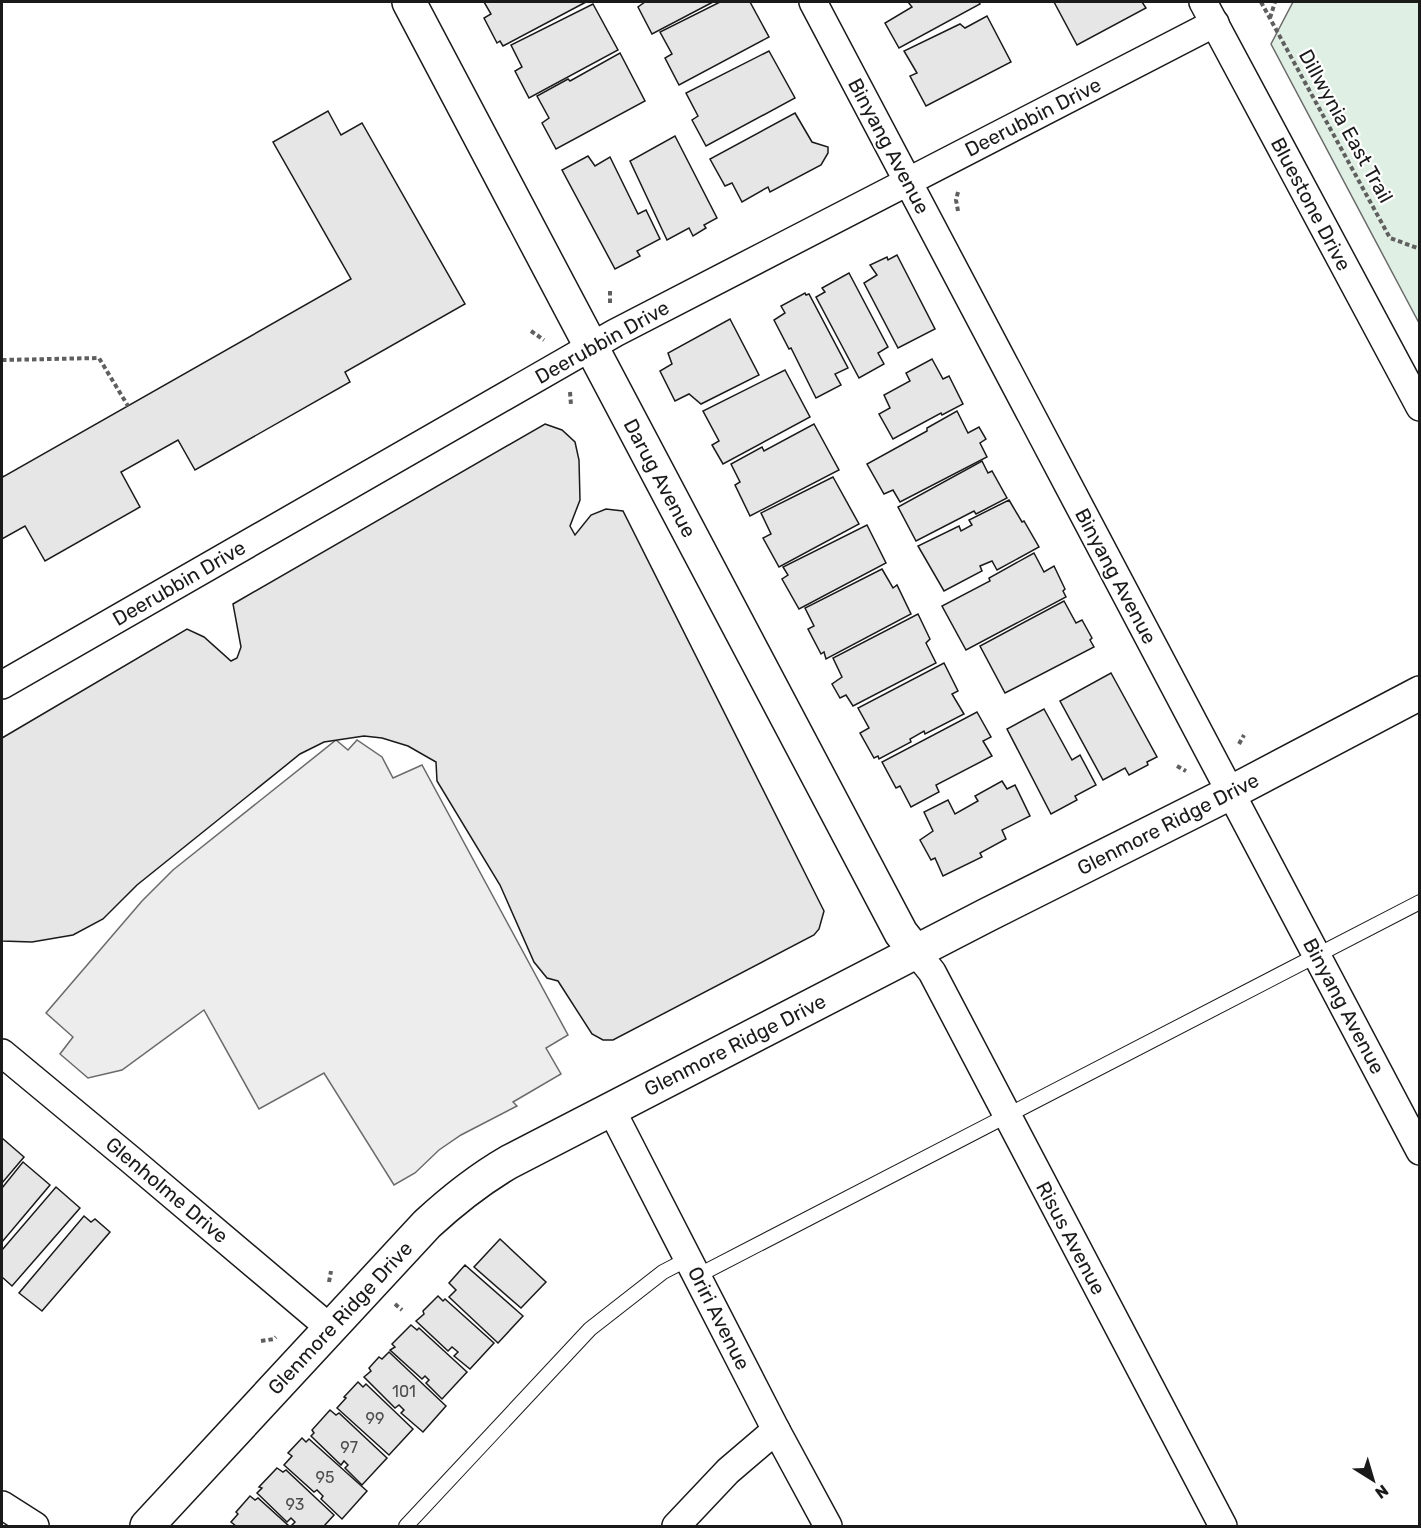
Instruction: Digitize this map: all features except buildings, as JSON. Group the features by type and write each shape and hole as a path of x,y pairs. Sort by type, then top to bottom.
{"street":[{"name":"Darug Avenue","path":"409,2 901,933 916,952"},
{"name":"Binyang Avenue","path":"813,2 1419,1151"},
{"name":"Deerubbin Drive","path":"2,685 590,347 908,182 1209,12"},
{"name":"Bluestone Drive","path":"1209,12 1419,407"},
{"name":"Glenmore Ridge Drive","path":"147,1527 427,1224 479,1179 916,952 1230,793 1419,693"},
{"name":"Risus Avenue","path":"916,952 932,972 1223,1527"},
{"name":"Glenholme Drive","path":"2,1053 330,1329"},
{"name":"Oriri Avenue","path":"611,1109 828,1527"},
{"path":"676,1527 728,1471 776,1430"},
{"path":"2,1505 35,1527"}],"lane":[{"path":"406,1527 590,1329 663,1272 693,1267 1006,1115 1419,902"}],"path":[{"name":"Dillwynia East Trail","path":"1261,2 1390,238 1419,249"},
{"path":"1270,18 1275,2"},
{"path":"958,192 956,200 959,214"},
{"path":"609,306 610,291"},
{"path":"531,331 544,340"},
{"path":"2,360 99,358 128,406"},
{"path":"569,388 571,405"},
{"path":"1239,744 1244,735"},
{"path":"1177,766 1187,771"}],"green space":[{"path":"1293,2 1419,2 1419,323 1271,44"}],"shaded area":[{"path":"336,740 348,750 357,740 382,757 393,778 422,765 568,1035 546,1048 561,1074 513,1102 517,1106 461,1135 439,1150 415,1173 394,1185 324,1073 259,1109 204,1010 122,1070 88,1078 60,1054 73,1037 46,1013 142,901 173,870"}]}
